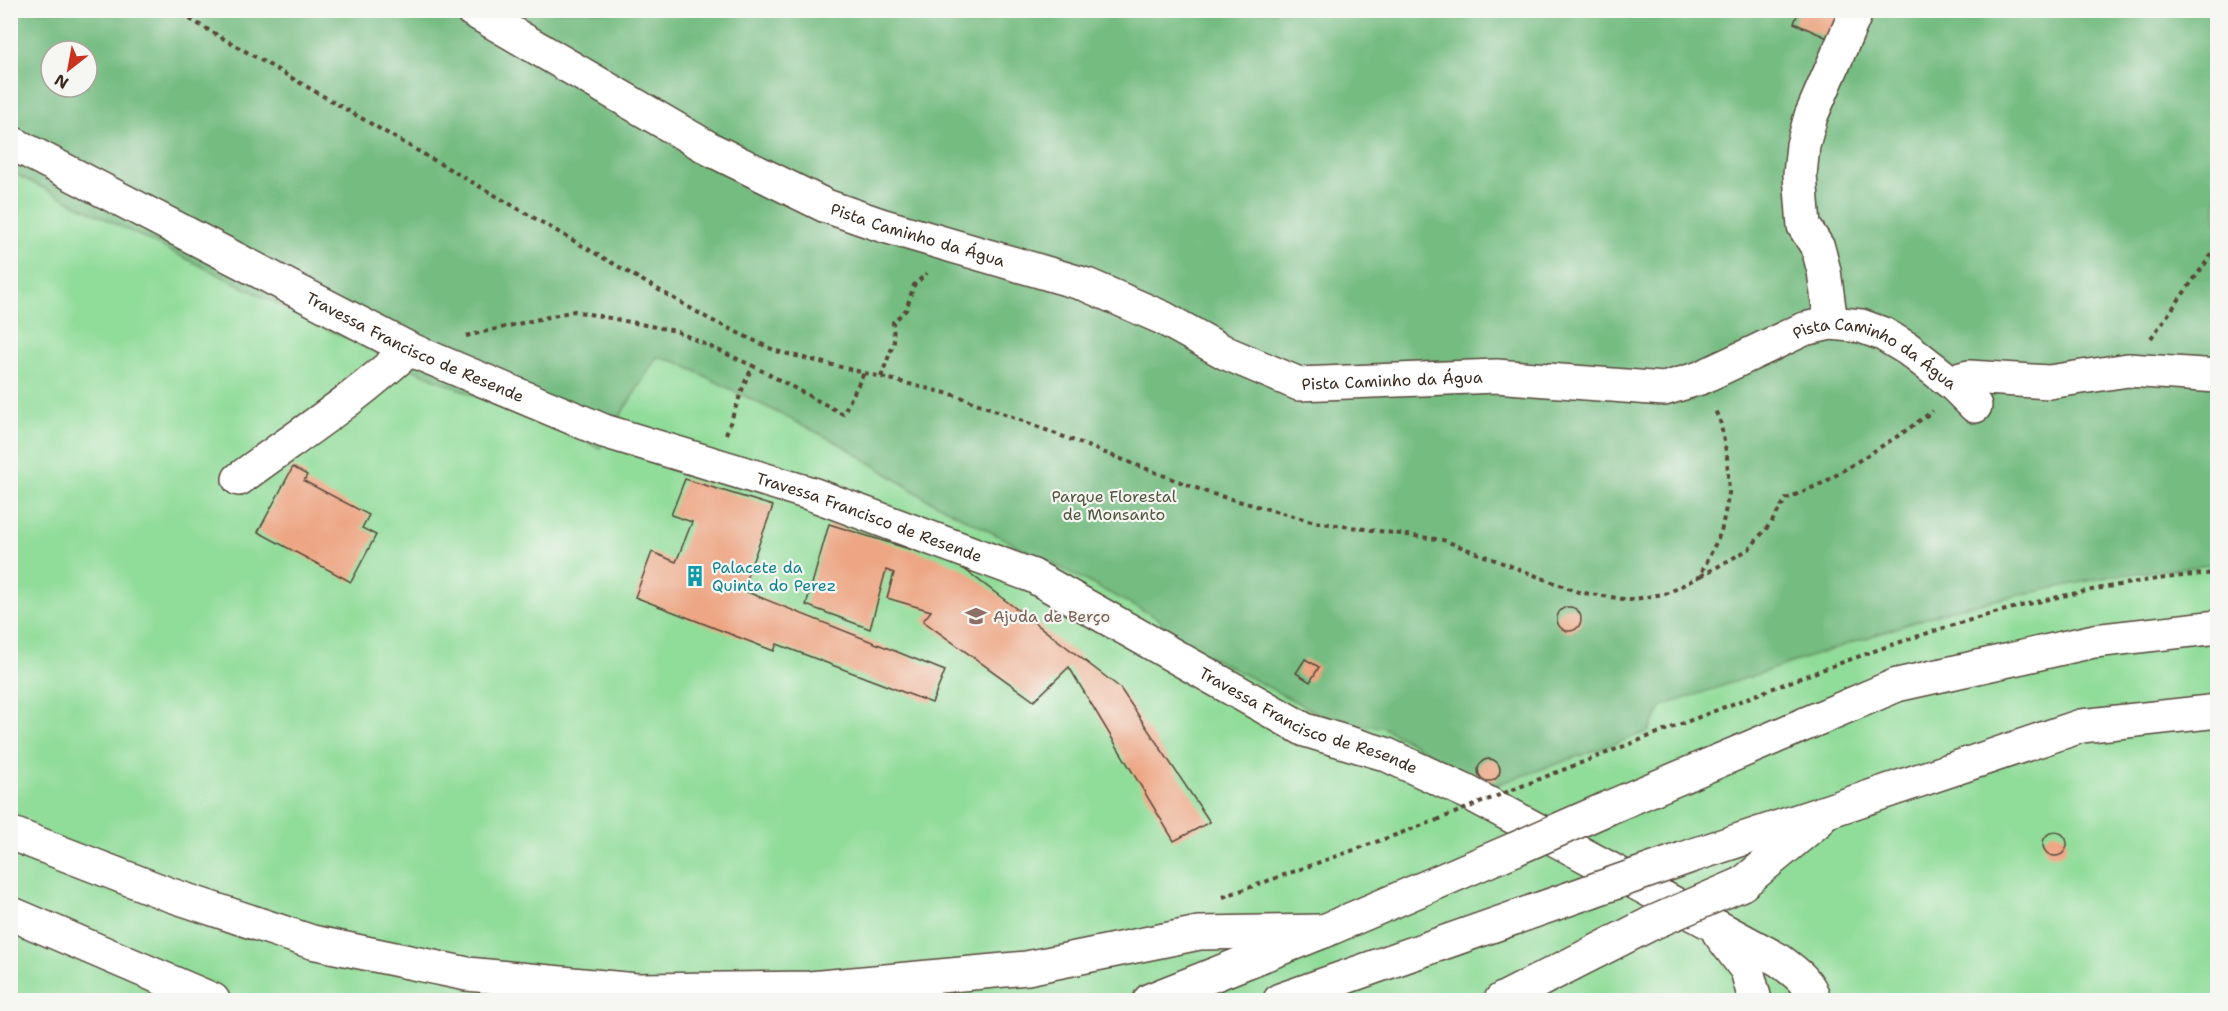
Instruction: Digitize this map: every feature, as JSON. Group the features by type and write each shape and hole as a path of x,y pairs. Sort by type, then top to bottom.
{"main road":[{"name":"Pista Caminho da Água","path":"472,10 712,150 826,206 881,225 1087,285 1163,318 1226,353 1299,384 1496,376 1664,389 1700,378 1803,329 1831,323 1861,326 1883,334 1908,349 1964,395"},
{"path":"1831,323 1824,271 1818,248 1804,226 1800,175 1803,145 1811,116 1857,10"},
{"name":"Travessa Francisco de Resende","path":"10,142 409,349 604,431 812,494 1033,576 1305,730 1385,754 1467,792 1713,924 1779,960 1800,975 1814,1000"},
{"path":"239,479 328,414 409,349"},
{"name":"Pista Caminho da Água","path":"1964,395 1960,379 1969,377 2049,382 2128,370 2217,376"},
{"path":"1150,1000 1324,931 1897,685 2094,641 2217,627"},
{"path":"1280,1000 1694,855 2081,726 2217,711"},
{"path":"1501,1000 1652,923 1742,884 1832,810"},
{"path":"10,833 168,894 312,942 467,974 636,990 810,988 1027,968 1199,933 1324,931"},
{"path":"10,913 213,1000"},
{"name":"Travessa Francisco de Resende","path":"1713,924 1747,970 1755,1000"}],"path":[{"path":"174,10 709,319 776,351 958,396 1209,493 1315,522 1443,540 1578,592 1630,600 1668,593 1749,549 1771,523 1786,499 1826,482 1932,412 1964,395"},
{"path":"881,377 894,342 893,321 906,310 914,285 927,273 950,244"},
{"path":"2128,370 2217,246"},
{"path":"464,336 574,311 676,331 753,366 843,414 864,373"},
{"path":"715,466 753,366"},
{"path":"1700,378 1720,421 1727,456 1729,493 1721,532 1700,576"},
{"path":"1219,899 1437,820 1537,780"}],"green space":[{"path":"10,11 2217,11 2217,564 2112,576 1956,608 1662,706 1648,732 1490,787 1383,727 1346,725 1321,715 1171,636 1158,618 925,498 844,446 677,362 657,357 600,448 395,362 11,172"},
{"name":"Parque Florestal de Monsanto","path":"11,11 2217,11 2217,1000 11,1000"}],"building":[{"path":"1799,10 1845,10 1832,40 1794,23"},
{"path":"293,467 307,475 304,481 369,515 362,528 376,535 351,582 258,532"},
{"name":"Palacete da Quinta do Perez","path":"685,479 773,506 742,590 945,671 932,703 777,644 774,651 635,597 652,552 676,562 692,522 671,515"},
{"name":"Ajuda de Berço","path":"829,524 941,559 964,569 1114,683 1120,688 1210,822 1174,841 1069,667 1034,701 923,621 931,611 887,598 894,573 886,570 870,629 806,605"},
{"path":"1564,607 1574,607 1581,614 1581,624 1574,631 1564,631 1557,624 1557,614"},
{"path":"1305,659 1319,667 1310,682 1296,673"},
{"path":"1489,759 1497,762 1500,770 1497,778 1489,781 1481,778 1478,770 1481,762"},
{"path":"2050,832 2060,832 2067,839 2067,849 2060,856 2050,856 2043,849 2043,839"}],"place":[{"name":"Palacete da Quinta do Perez","path":"695,576"},
{"name":"Ajuda de Berço","path":"976,616"}]}
